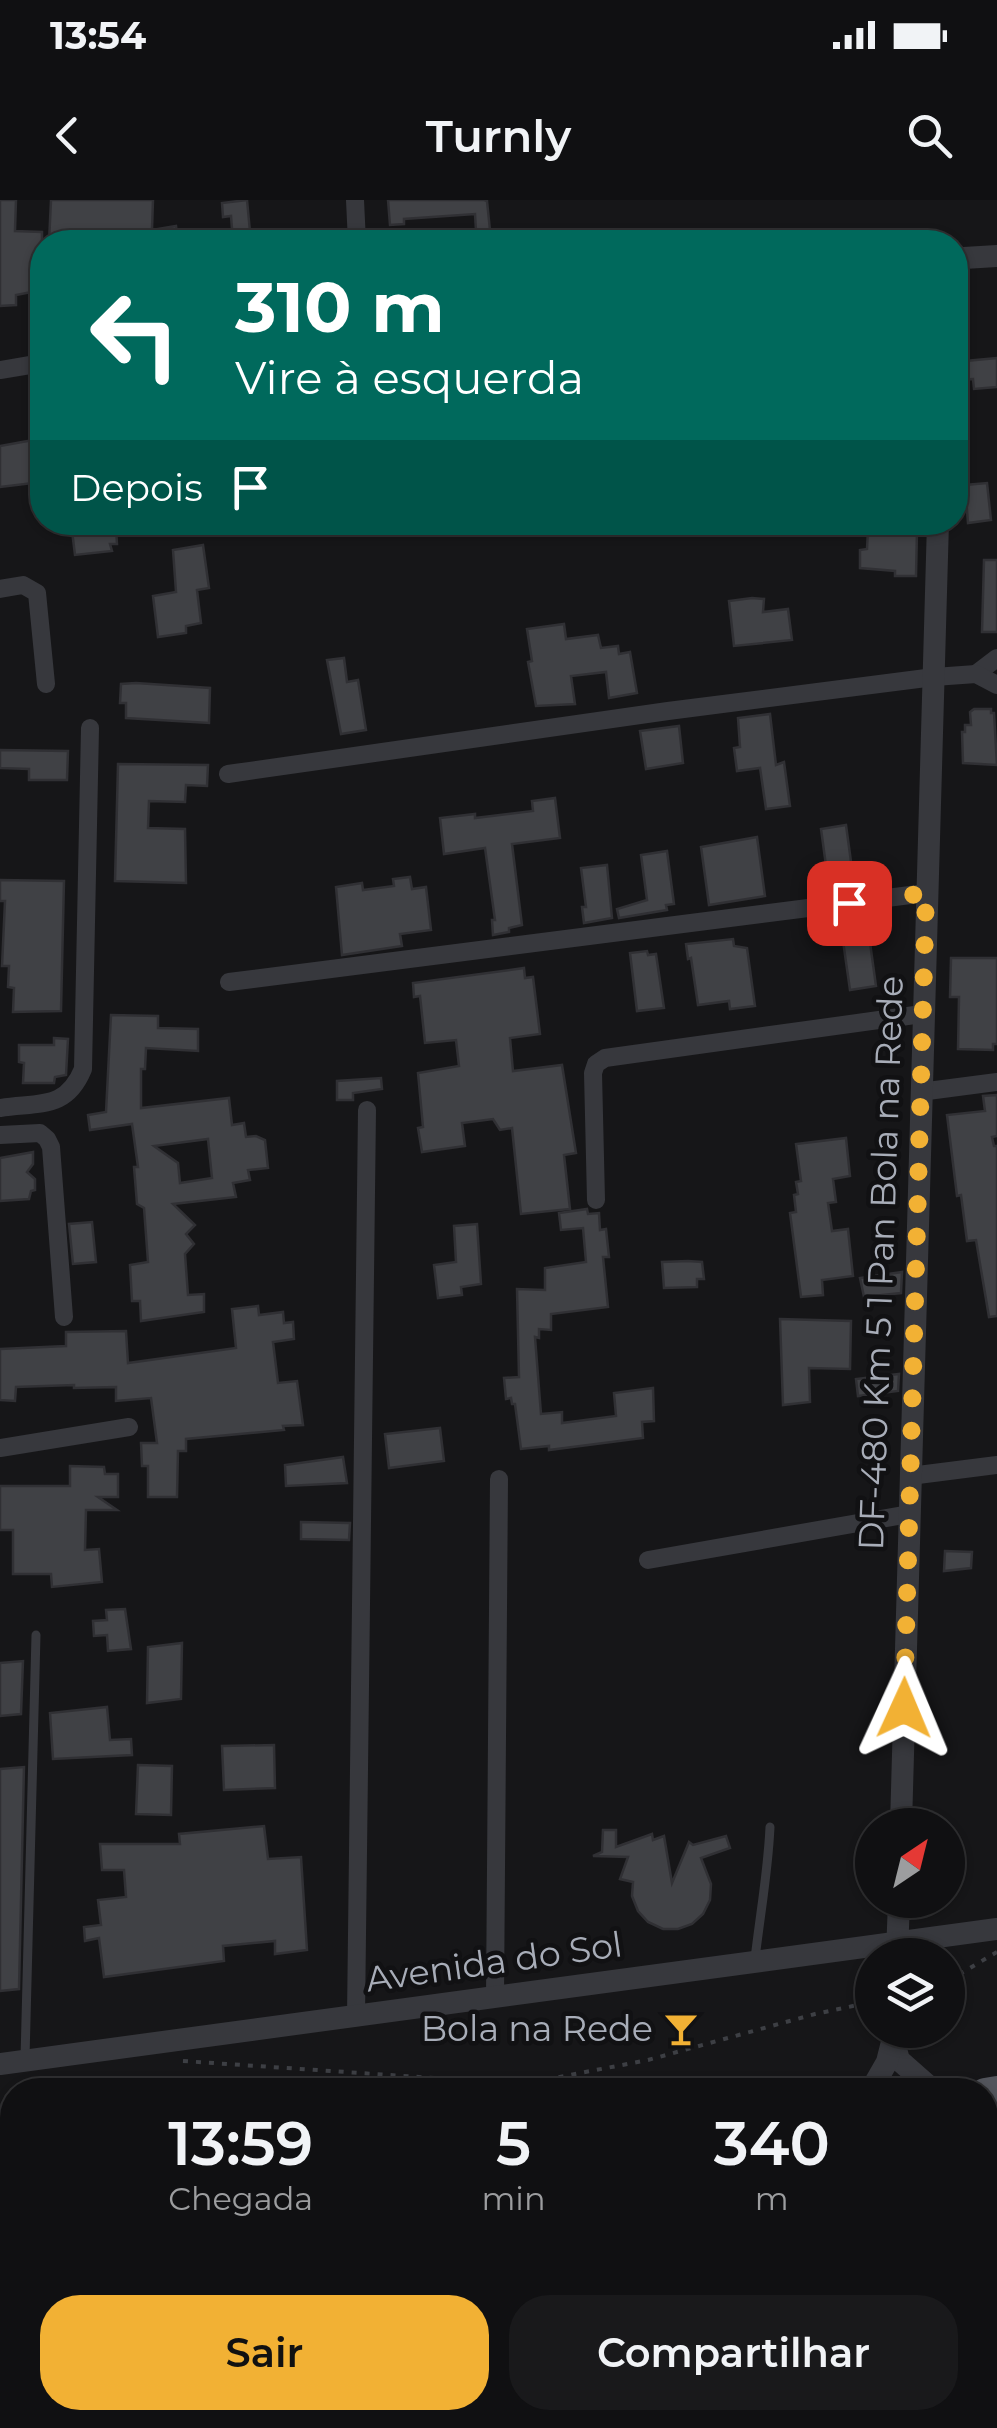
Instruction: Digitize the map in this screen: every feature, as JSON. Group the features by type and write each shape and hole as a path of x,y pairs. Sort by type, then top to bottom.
{"street":[{"path":"355,200 357,230"},
{"path":"968,258 997,256"},
{"path":"0,370 30,365"},
{"name":"DF-480 Km 5 1 Pan Bola na Rede","path":"901,1808 938,535"},
{"path":"0,588 23,585 37,593 46,684"},
{"path":"976,674 997,658"},
{"path":"228,774 934,677 976,674 997,684"},
{"path":"0,1108 64,1098 75,1089 83,1069 90,728"},
{"path":"229,982 926,893"},
{"path":"596,1200 593,1074 596,1064 605,1058 922,1014"},
{"path":"920,1092 997,1082"},
{"path":"356,2017 368,1110"},
{"path":"0,1136 40,1133 48,1139 64,1317"},
{"path":"0,1448 129,1427"},
{"path":"910,1476 997,1466"},
{"path":"495,1998 499,1478"},
{"path":"648,1560 909,1514"},
{"name":"Avenida do Sol","path":"950,1938 997,1928"},
{"name":"Avenida do Sol","path":"0,2064 755,1962 855,1953"},
{"path":"879,2078 890,2048"},
{"path":"897,2048 900,2060 919,2078"}],"lane":[{"path":"25,2060 36,1636"},
{"path":"755,1962 768,1877 770,1827"}],"path":[{"path":"965,1971 997,1952"},
{"path":"554,2078 648,2060 855,2006"},
{"path":"181,2060 438,2078"}],"building":[{"path":"0,200 16,200 15,231 30,232 30,292 16,295 16,305 0,306"},
{"path":"51,200 153,200 152,230 50,230"},
{"path":"247,200 250,230 232,230 231,216 223,217 222,203"},
{"path":"388,200 484,200 490,230 476,230 475,214 404,219 404,224 390,225"},
{"path":"997,358 997,387 974,389 973,379 968,379 968,361"},
{"path":"30,441 30,483 0,487 0,446"},
{"path":"987,483 991,520 968,523 968,485"},
{"path":"72,535 116,535 117,544 110,544 112,551 75,555"},
{"path":"868,535 917,535 916,576 860,568 860,550 867,549"},
{"path":"203,545 209,588 197,590 201,623 186,626 186,633 158,637 153,596 176,592 173,550"},
{"path":"984,560 997,560 997,632 982,632"},
{"path":"764,599 763,612 788,609 792,640 734,646 729,601"},
{"path":"564,624 566,639 598,635 601,648 618,646 619,654 630,652 637,693 609,698 606,672 571,676 575,704 536,706 527,629"},
{"path":"344,658 347,682 358,680 366,730 341,734 327,660"},
{"path":"121,684 210,688 209,723 126,718 126,703 120,703"},
{"path":"991,709 994,713 997,765 963,763 962,732 965,725 971,725 970,712"},
{"path":"770,714 776,765 784,762 790,806 766,809 760,768 737,771 734,748 740,747 738,718"},
{"path":"679,726 683,763 646,769 640,731"},
{"path":"0,750 68,751 67,780 29,780 29,769 0,768"},
{"path":"118,764 208,765 207,786 186,785 185,802 149,801 148,828 185,829 186,883 115,881"},
{"path":"555,798 560,838 512,844 522,925 493,935 495,920 485,848 444,854 440,818 533,811 532,801"},
{"path":"846,825 852,869 842,870 844,886 826,888 821,829"},
{"path":"757,837 765,896 709,905 701,847"},
{"path":"667,851 674,904 666,905 667,910 619,918 617,909 647,900 641,855"},
{"path":"607,865 612,918 584,923 581,868"},
{"path":"410,877 412,889 426,887 431,930 400,934 402,946 342,955 336,887 362,883 363,890 394,886 393,879"},
{"path":"0,880 64,881 61,1011 13,1012 14,988 8,987 9,966 2,966 5,901 0,901"},
{"path":"868,928 876,986 850,990 843,941 856,940 854,930"},
{"path":"733,939 734,946 747,948 755,1006 730,1009 729,1001 698,1005 686,944"},
{"path":"647,951 648,955 656,954 664,1008 637,1011 630,953"},
{"path":"951,958 997,958 997,1044 993,1044 993,1050 958,1049 959,997 950,997"},
{"path":"524,968 525,978 533,977 540,1034 510,1038 513,1071 562,1065 576,1153 564,1155 570,1209 521,1214 512,1128 500,1130 493,1119 462,1123 465,1146 422,1152 418,1073 459,1066 456,1040 425,1043 420,996 414,997 413,983"},
{"path":"111,1015 158,1016 158,1028 198,1029 198,1051 146,1048 145,1069 141,1069 141,1108 229,1098 232,1125 244,1123 246,1137 265,1140 268,1168 248,1170 250,1180 233,1183 236,1197 173,1204 195,1225 186,1234 194,1244 185,1254 188,1295 204,1294 204,1312 141,1321 140,1301 132,1301 130,1265 148,1262 144,1208 137,1204 134,1167 138,1167 132,1124 90,1130 88,1115 106,1112","holes":["208,1139 212,1178 180,1183 178,1163 154,1146"]},
{"path":"54,1038 68,1039 66,1075 55,1077 54,1083 23,1083 24,1063 19,1062 19,1045 54,1045"},
{"path":"381,1078 382,1089 353,1093 353,1100 337,1100 337,1081"},
{"path":"997,1095 997,1136 992,1137 997,1146 997,1316 989,1317 976,1240 967,1241 961,1195 957,1196 947,1115 985,1111 983,1096"},
{"path":"846,1138 850,1176 833,1179 836,1202 828,1203 832,1231 848,1229 853,1276 822,1280 823,1295 801,1297 790,1213 796,1212 796,1182 801,1181 796,1144"},
{"path":"33,1152 33,1164 27,1172 35,1179 35,1190 29,1199 0,1201 0,1158"},
{"path":"587,1209 588,1214 599,1213 600,1230 606,1229 609,1257 603,1257 608,1307 551,1314 551,1330 539,1329 539,1338 535,1337 541,1414 562,1412 562,1423 616,1416 614,1393 653,1388 654,1421 642,1422 643,1438 549,1450 549,1446 521,1449 515,1404 511,1398 506,1399 504,1378 519,1377 517,1289 545,1290 545,1268 586,1262 583,1228 561,1230 559,1213"},
{"path":"92,1222 96,1262 73,1264 69,1224"},
{"path":"477,1224 481,1284 461,1287 462,1295 438,1298 434,1265 456,1262 454,1226"},
{"path":"662,1262 702,1262 704,1279 697,1279 697,1287 664,1288"},
{"path":"902,1272 901,1293 864,1297 860,1278"},
{"path":"258,1306 259,1315 283,1312 284,1323 293,1322 294,1339 273,1342 278,1383 297,1381 303,1425 186,1439 186,1451 178,1451 177,1497 148,1497 148,1466 142,1466 141,1443 157,1443 151,1398 116,1401 116,1387 74,1385 16,1387 15,1401 0,1400 0,1349 66,1346 66,1332 126,1331 128,1363 236,1348 232,1309"},
{"path":"780,1319 851,1321 850,1369 809,1368 810,1402 783,1405"},
{"path":"899,1374 898,1391 858,1396 856,1379"},
{"path":"440,1428 444,1461 389,1468 385,1434"},
{"path":"343,1457 347,1483 286,1486 285,1465"},
{"path":"70,1466 104,1467 105,1474 118,1474 118,1497 98,1497 117,1510 86,1510 85,1550 99,1549 102,1582 52,1587 51,1574 13,1574 13,1530 0,1530 0,1486 70,1486"},
{"path":"301,1522 350,1523 349,1540 301,1539"},
{"path":"945,1551 972,1552 971,1568 944,1571"},
{"path":"125,1609 131,1649 108,1651 107,1635 94,1636 93,1621 107,1620 106,1610"},
{"path":"182,1643 181,1699 147,1703 148,1647"},
{"path":"23,1661 21,1714 0,1716 0,1663"},
{"path":"107,1707 110,1740 131,1739 132,1755 53,1759 50,1713"},
{"path":"274,1745 275,1788 224,1790 222,1746"},
{"path":"138,1765 172,1766 171,1815 136,1814"},
{"path":"24,1767 19,1989 0,1991 0,1769"},
{"path":"264,1826 268,1859 301,1857 307,1950 275,1954 275,1941 223,1946 224,1961 104,1977 99,1938 85,1941 84,1927 101,1925 98,1900 126,1897 124,1870 102,1870 100,1844 180,1844 179,1834"},
{"path":"603,1830 616,1830 616,1847 652,1834 653,1840 664,1836 672,1883 689,1842 693,1845 726,1836 730,1848 701,1858 711,1884 710,1900 703,1914 678,1929 663,1929 648,1922 632,1896 633,1882 620,1879 628,1857 593,1856 602,1852"}],"place":[{"name":"Bola na Rede","path":"681,2029"}],"route":[{"path":"849,903 926,893 904,1708"}]}
